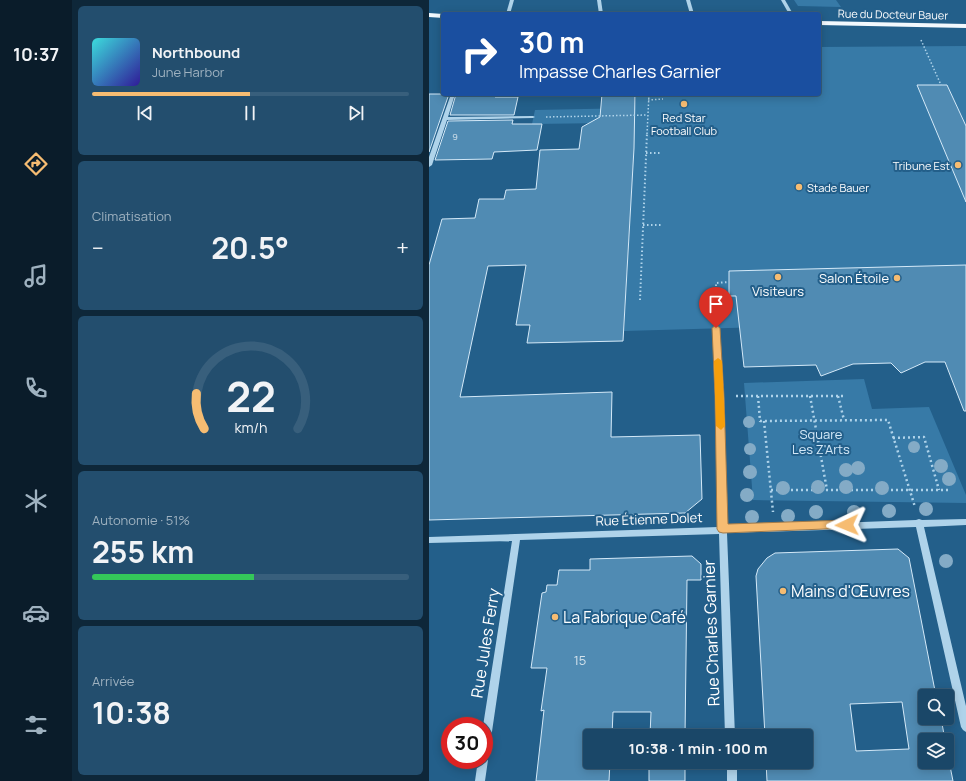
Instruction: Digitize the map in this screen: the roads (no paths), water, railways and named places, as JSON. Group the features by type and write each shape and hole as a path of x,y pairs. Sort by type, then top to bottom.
{"main road":[{"path":"429,15 441,16"},
{"name":"Rue du Docteur Bauer","path":"821,24 966,26"}],"street":[{"path":"508,12 511,0"},
{"path":"599,0 601,12"},
{"path":"688,0 691,12"},
{"path":"783,0 790,12"},
{"path":"429,164 452,96"},
{"path":"445,119 533,117"},
{"name":"Rue Charles Garnier","path":"716,328 720,396 730,729"},
{"path":"919,522 966,727"},
{"name":"Rue Étienne Dolet","path":"429,540 517,538 919,522 966,522"},
{"name":"Rue Jules Ferry","path":"489,717 517,538"},
{"path":"480,781 482,769"},
{"path":"731,769 732,781"}],"place":[{"name":"Red Star Football Club","path":"684,104"},
{"name":"Tribune Est","path":"958,165"},
{"name":"Stade Bauer","path":"799,187"},
{"name":"Visiteurs","path":"778,277"},
{"name":"Salon Étoile","path":"897,278"},
{"name":"Mains d'Œuvres","path":"783,591"},
{"name":"La Fabrique Café","path":"555,617"}],"park label":[{"name":"Square Les Z'Arts","path":"821,442"}]}
